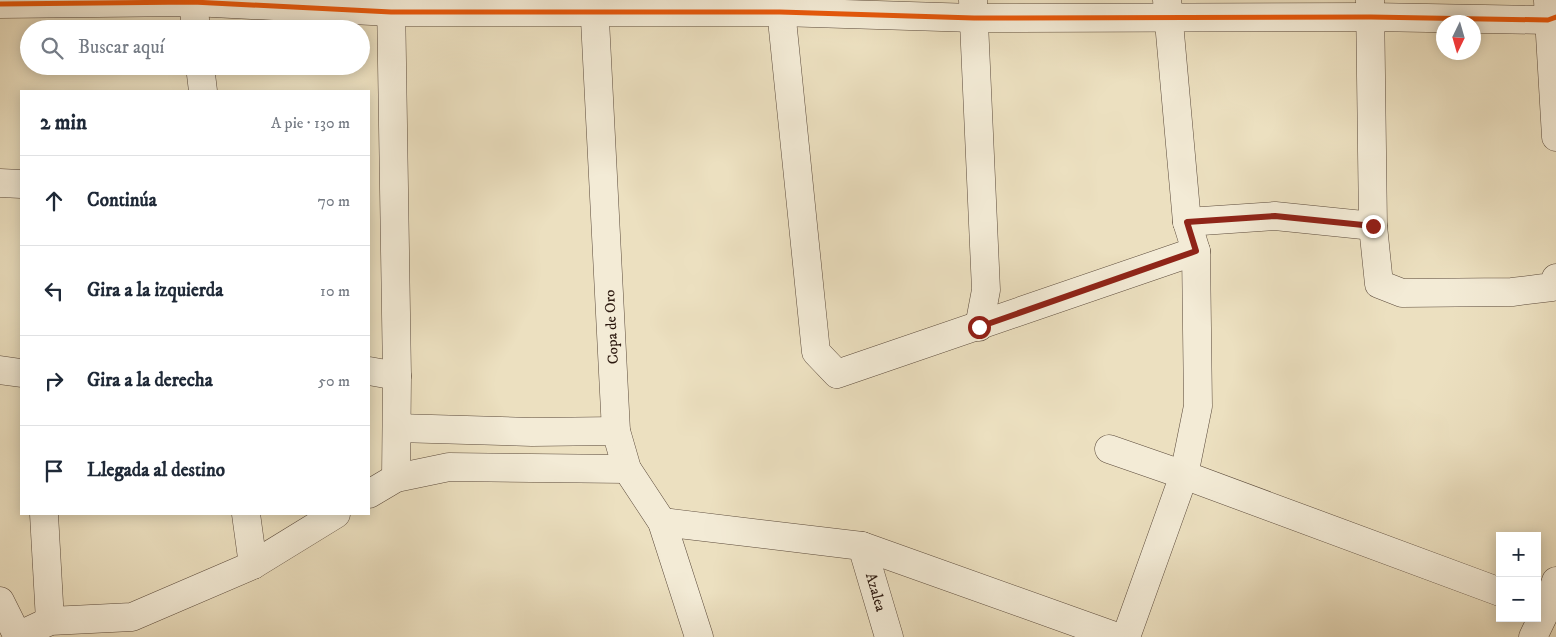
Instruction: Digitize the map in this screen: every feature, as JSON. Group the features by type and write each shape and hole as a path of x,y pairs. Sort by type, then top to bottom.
{"street":[{"path":"193,1 195,20"},
{"path":"0,4 193,1 391,6 1371,9 1551,12 1556,137"},
{"path":"391,6 397,376 396,478"},
{"name":"Copa de Oro","path":"594,6 616,431 627,469 662,522 699,637"},
{"path":"780,6 816,352 837,374 979,327 1196,251"},
{"path":"974,9 986,290 979,327"},
{"path":"1126,637 1184,474 1198,406 1196,251 1187,222 1167,9"},
{"path":"1371,9 1373,226 1378,284 1402,293 1512,292 1552,287 1556,278"},
{"path":"201,75 203,90"},
{"path":"0,183 20,184"},
{"path":"1187,222 1275,216 1373,226"},
{"path":"0,370 20,373"},
{"path":"370,371 397,376"},
{"path":"397,428 532,432 616,431"},
{"path":"1109,448 1184,474 1496,591"},
{"path":"370,493 396,478 449,467 627,469"},
{"path":"44,515 50,620"},
{"path":"246,515 253,565"},
{"path":"0,601 18,637 50,620 132,617 253,565 334,515"},
{"path":"662,522 862,546 1117,637"},
{"name":"Azalea","path":"862,546 889,637"},
{"path":"1533,637 1546,610 1556,581"}],"cycle path":[{"path":"0,4 193,2 391,12 780,12 974,18 1371,17 1548,20 1556,17"}],"route":[{"path":"979,327 1196,251 1187,222 1275,216 1373,226"}]}
